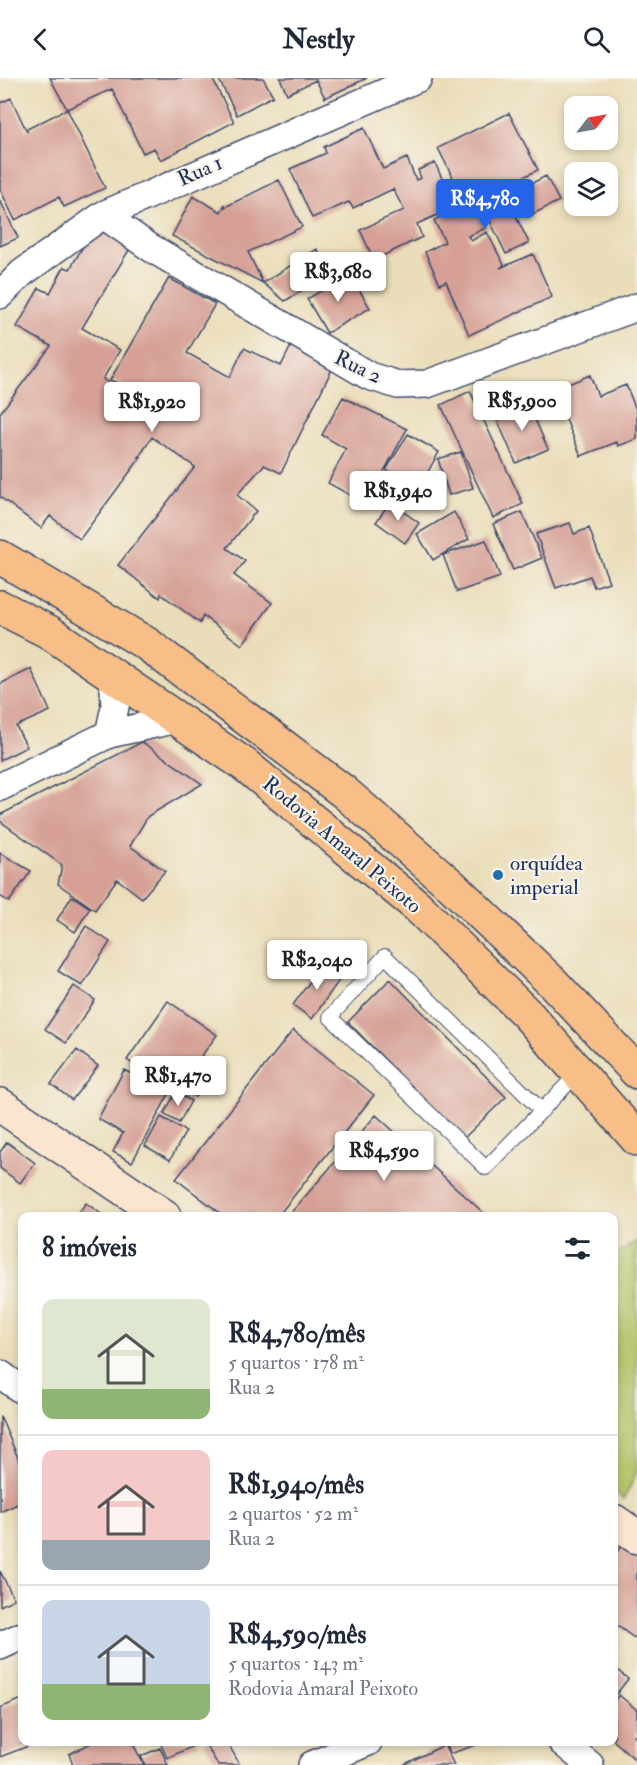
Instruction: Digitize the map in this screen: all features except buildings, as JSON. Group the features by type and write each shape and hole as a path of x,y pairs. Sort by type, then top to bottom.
{"highway":[{"name":"Rodovia Amaral Peixoto","path":"0,557 147,644 344,792 451,885 554,984 637,1072"},
{"name":"Rodovia Amaral Peixoto","path":"0,607 49,632 245,765 417,906 528,1016 637,1139"}],"main road":[{"path":"0,1105 158,1212"},
{"path":"618,1524 637,1537"}],"street":[{"name":"Rua 1","path":"0,295 22,273 104,215 418,78"},
{"name":"Rua 2","path":"104,215 151,248 369,376 398,385 427,384 637,307"},
{"path":"109,734 115,707 112,675"},
{"path":"0,787 109,734 177,719"},
{"path":"0,1374 18,1387"},
{"path":"0,1646 18,1638"},
{"path":"312,1765 358,1746"},
{"path":"567,1746 590,1765"}],"lane":[{"path":"542,1111 385,956 330,1017 486,1168 542,1111 579,1072"}],"green space":[{"path":"637,1241 637,1472 624,1499 618,1494 618,1253"}],"place":[{"name":"orquídea imperial","path":"498,875"}]}
